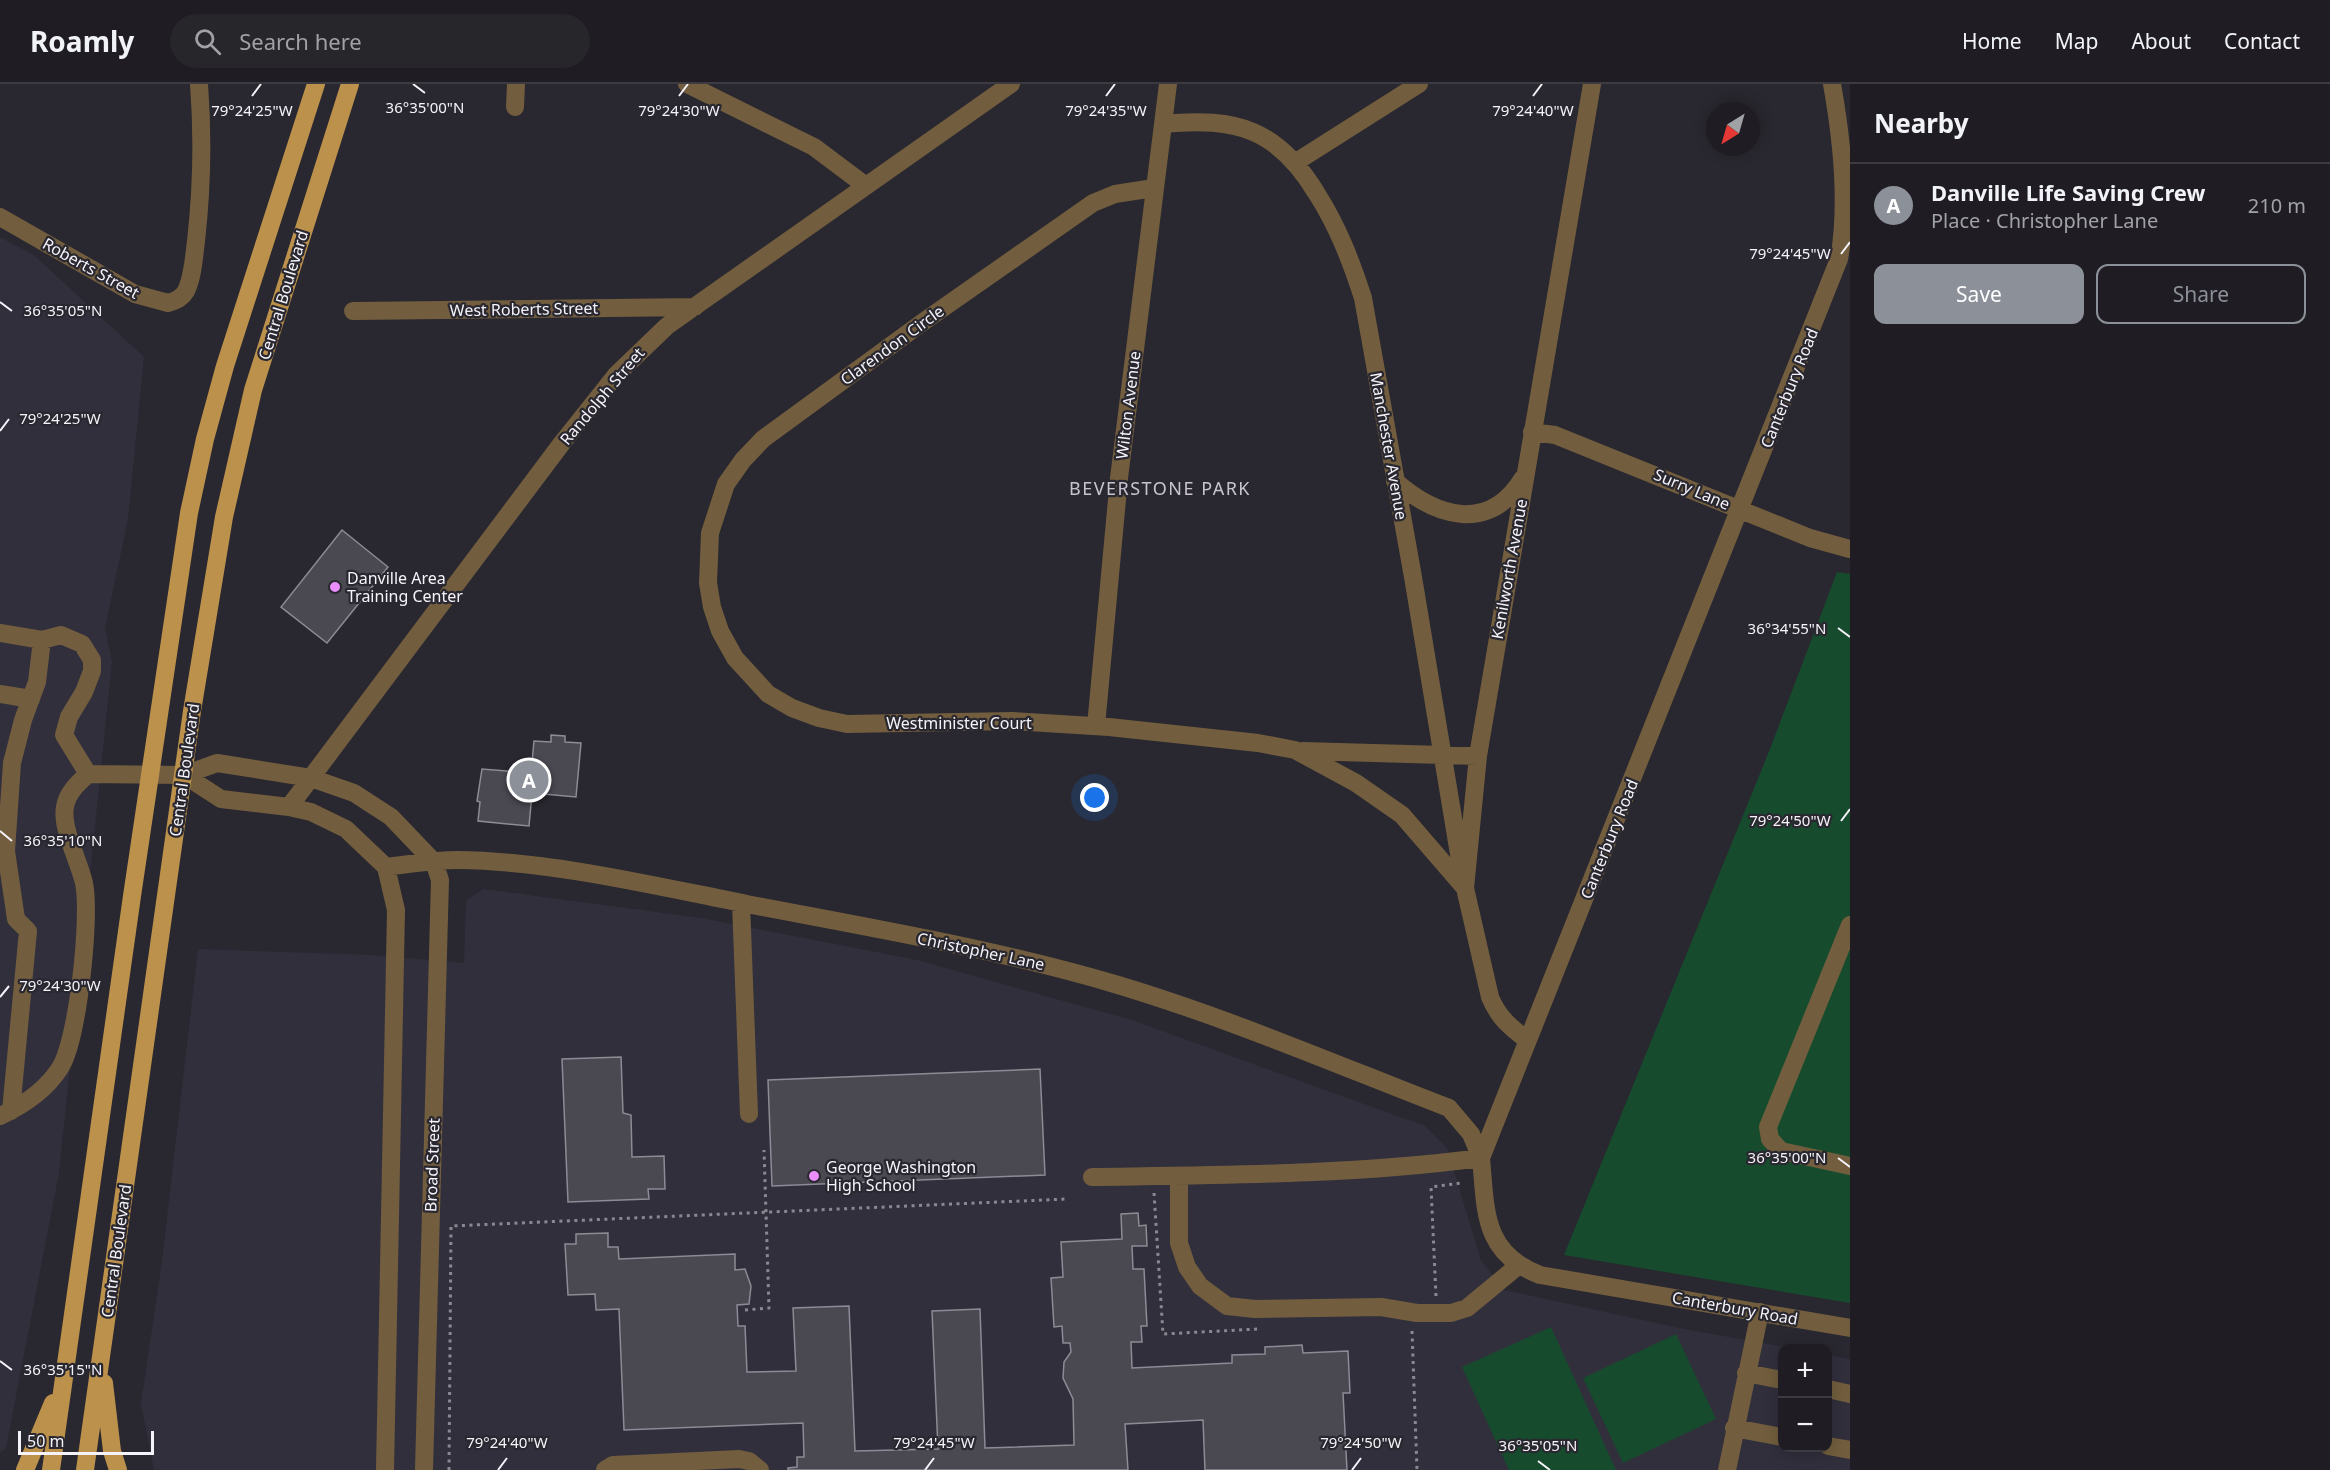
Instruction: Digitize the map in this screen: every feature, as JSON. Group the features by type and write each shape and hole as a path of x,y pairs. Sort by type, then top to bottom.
{"main road":[{"name":"Central Boulevard","path":"51,1470 189,513 205,439 276,201 316,84"},
{"name":"Central Boulevard","path":"85,1470 184,775 222,528 253,390 350,84"},
{"path":"101,1360 112,1452 118,1470"},
{"path":"25,1470 64,1376"}],"street":[{"name":"Roberts Street","path":"0,217 135,294 168,303 182,297 188,289 198,223 202,135 199,84"},
{"path":"515,107 516,84"},
{"path":"687,84 814,147 866,186"},
{"name":"Randolph Street","path":"289,807 562,443 639,350 695,307 1011,84"},
{"name":"Wilton Avenue","path":"1096,726 1119,478 1168,84"},
{"path":"1296,162 1419,84"},
{"name":"Kenilworth Avenue","path":"1527,1040 1504,1023 1490,997 1465,888 1478,756 1592,84"},
{"name":"Canterbury Road","path":"1832,84 1842,170 1843,238 1839,260 1480,1158 1490,1232 1499,1248 1519,1265 1540,1275 1850,1328"},
{"name":"Manchester Avenue","path":"1162,124 1213,123 1237,126 1258,133 1281,147 1296,162 1333,220 1349,255 1363,298 1465,888"},
{"name":"Clarendon Circle","path":"708,572 710,533 726,484 743,460 763,439 923,322 1093,203 1115,194 1154,188"},
{"name":"West Roberts Street","path":"353,311 695,307"},
{"name":"Surry Lane","path":"1532,432 1555,435 1810,538 1850,549"},
{"path":"1395,481 1432,508 1462,514 1496,506 1507,498 1525,475"},
{"name":"Westminister Court","path":"708,572 712,607 720,631 735,658 768,694 792,708 819,718 847,724 1012,721 1096,726 1258,743 1295,750 1443,757 1478,756"},
{"path":"0,633 42,640 61,635 82,644 92,660 92,671 84,692 69,717 64,735 88,774"},
{"path":"6,1114 28,931 8,918 3,850 12,763 37,682 42,640"},
{"path":"0,694 31,699"},
{"name":"Westminister Court","path":"1295,750 1356,783 1401,815 1465,888"},
{"path":"6,1114 30,1099 50,1081 68,1050 87,935 87,906 84,883 64,819 64,807 70,792 88,774 184,775 217,764 311,778 354,793 392,817 434,862"},
{"path":"184,775 221,798 311,812 346,829 386,867 396,910 385,1470"},
{"name":"Christopher Lane","path":"386,867 434,862 503,862 741,903 990,952 1122,986 1449,1108 1472,1134 1480,1158"},
{"name":"Broad Street","path":"424,1470 440,880 434,862"},
{"path":"741,903 749,1114"},
{"path":"1850,925 1768,1127 1770,1138 1781,1151 1850,1166"},
{"path":"1092,1177 1179,1178 1409,1167 1480,1158"},
{"path":"1179,1178 1179,1243 1186,1267 1200,1286 1227,1306 1256,1309 1381,1307 1436,1314 1467,1308 1519,1265"},
{"path":"1727,1470 1760,1312"},
{"path":"1746,1373 1778,1379"},
{"path":"1832,1390 1850,1394"},
{"path":"1734,1428 1778,1436"},
{"path":"1832,1447 1850,1450"},
{"path":"605,1470 613,1465 739,1460 749,1461 760,1470"}],"path":[{"path":"745,1310 769,1308 764,1150"},
{"path":"1153,1176 1162,1334 1269,1328"},
{"path":"1436,1314 1431,1187 1461,1183"},
{"path":"449,1470 451,1226 1068,1199"},
{"path":"1412,1321 1417,1470"}],"shaded area":[{"path":"0,237 35,256 144,357 128,519 105,628 112,662 59,1173 6,1448 0,1453"},
{"name":"George Washington High School","path":"483,889 701,918 917,960 1132,1020 1425,1126 1447,1148 1481,1260 1504,1290 1684,1329 1778,1346 1778,1452 1832,1452 1832,1356 1850,1359 1850,1470 154,1470 141,1404 162,1261 198,949 373,955 464,963 466,901"}],"green space":[{"path":"1837,572 1850,574 1850,1303 1564,1255 1770,749"},
{"path":"1551,1327 1616,1470 1509,1470 1462,1367"},
{"path":"1676,1334 1716,1419 1623,1463 1583,1378"}],"building":[{"name":"Danville Area Training Center","path":"342,530 388,567 327,643 281,607"},
{"path":"551,735 565,736 565,742 581,743 576,797 532,793 529,826 478,821 480,802 477,801 482,769 531,773 534,741 551,742"},
{"path":"621,1057 623,1113 631,1115 632,1157 664,1156 665,1189 648,1189 649,1199 568,1202 562,1059"},
{"path":"1040,1069 1045,1175 772,1186 768,1080"},
{"path":"1138,1213 1139,1226 1146,1225 1147,1246 1132,1246 1133,1269 1144,1269 1147,1326 1141,1326 1142,1342 1131,1342 1132,1368 1232,1363 1232,1355 1265,1354 1265,1347 1302,1345 1303,1353 1348,1351 1350,1393 1343,1393 1347,1470 1205,1470 1203,1420 1125,1424 1128,1470 788,1470 788,1468 797,1467 797,1457 804,1457 803,1423 624,1430 619,1309 596,1310 595,1294 568,1295 565,1244 576,1244 576,1234 608,1233 608,1247 618,1247 619,1259 735,1254 735,1270 745,1269 751,1286 749,1304 737,1305 738,1326 745,1326 747,1372 796,1371 793,1308 849,1306 855,1451 938,1449 932,1311 980,1309 985,1448 1074,1445 1073,1399 1063,1378 1064,1362 1071,1352 1070,1343 1063,1343 1062,1326 1054,1327 1051,1278 1063,1277 1061,1242 1122,1239 1121,1214"}],"place":[{"name":"Danville Area Training Center","path":"335,587"},
{"name":"Danville Life Saving Crew","path":"529,780"},
{"name":"George Washington High School","path":"814,1176"}],"district":[{"name":"BEVERSTONE PARK","path":"1160,488"}]}
